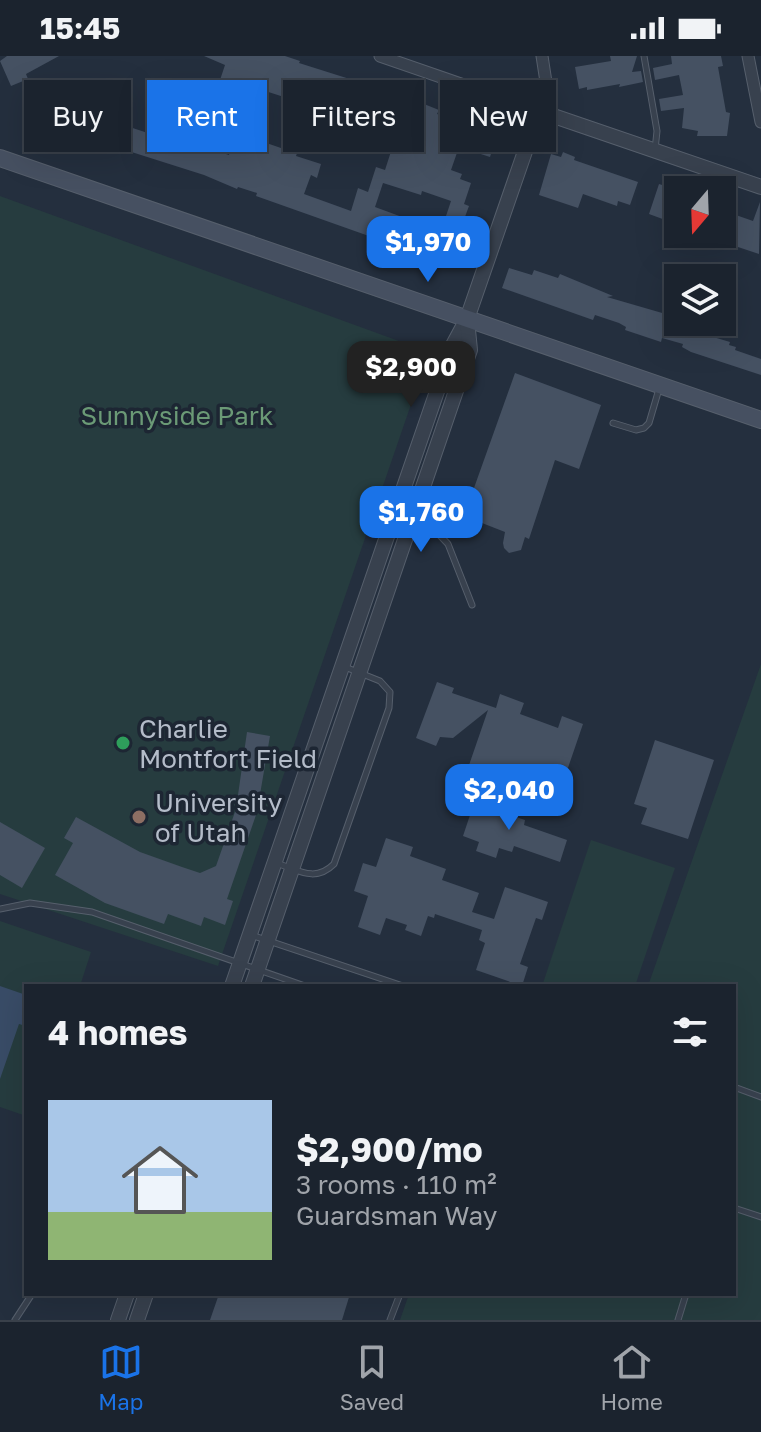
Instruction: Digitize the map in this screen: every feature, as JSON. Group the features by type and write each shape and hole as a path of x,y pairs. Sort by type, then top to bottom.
{"main road":[{"path":"0,158 761,420"}],"street":[{"path":"380,56 449,80"},
{"path":"542,56 546,80"},
{"path":"748,56 761,122"},
{"path":"556,117 761,187"},
{"path":"233,984 453,345 467,319 525,152"},
{"path":"253,984 470,350 467,319"},
{"path":"118,1320 126,1296"},
{"path":"137,1320 145,1296"}],"lane":[{"path":"644,56 657,131 655,151"},
{"path":"613,423 636,430 644,428 649,423 660,386"},
{"path":"413,519 432,527 448,544 472,605"},
{"path":"275,863 313,875 324,873 334,864 389,708 390,692 380,681 343,667"},
{"path":"0,909 30,903 92,912 299,984"},
{"path":"250,935 397,984"},
{"path":"736,1088 761,1097"},
{"path":"736,1209 761,1217"},
{"path":"15,1320 31,1296"},
{"path":"390,1320 399,1296"},
{"path":"678,1320 685,1296"}],"green space":[{"name":"Sunnyside Park","path":"0,196 429,352 218,966 0,894"},
{"path":"761,664 761,1320 400,1320 408,1296 736,1296 736,984 649,984"},
{"path":"591,840 675,868 636,984 543,984"},
{"path":"0,921 91,952 81,984 24,984 24,1115 0,1107"}],"water":[{"path":"0,986 24,994 24,1025 19,1024 0,1079"}],"building":[{"path":"7,56 59,56 26,74 28,79 11,86 0,61"},
{"path":"204,56 285,56 353,80 283,80 283,97 267,92 267,80 220,80 225,65"},
{"path":"610,56 637,56 632,72 641,71 643,82 579,89 575,67 611,61"},
{"path":"671,56 721,56 723,66 718,67 726,112 730,113 727,136 697,136 698,131 682,128 684,108 661,111 659,99 683,95 679,75 655,80 653,68 672,64"},
{"path":"424,104 439,110 440,152 457,152 451,170 462,174 460,179 471,183 464,204 469,206 462,225 445,219 451,201 422,191 421,195 383,183 375,207 432,228 430,235 450,242 443,261 419,253 423,242 401,235 397,246 256,196 257,193 237,189 131,152 131,127 147,133 147,152 243,154 267,152 267,143 281,148 283,142 283,152 297,152 296,156 321,164 317,178 311,175 304,194 351,211 358,188 368,192 376,167 385,170 391,152 424,152"},
{"path":"474,152 492,152 490,157"},
{"path":"563,152 575,157 574,160 638,182 630,205 618,201 617,206 583,194 578,208 539,195 551,154 561,157"},
{"path":"659,184 664,186 664,220 649,214"},
{"path":"760,202 759,254 736,246 736,215 753,221"},
{"path":"509,268 532,275 534,270 558,278 560,274 613,296 607,297 664,314 664,336 710,336 730,342 729,345 736,347 735,350 761,359 761,375 691,352 682,347 683,344 662,338 661,342 625,330 626,327 619,323 595,315 593,320 502,288"},
{"path":"515,373 601,405 579,469 555,460 529,539 525,537 521,550 509,553 503,543 505,532 464,516"},
{"path":"437,682 454,688 452,693 496,708 500,694 524,703 520,714 558,728 562,716 583,724 558,797 538,790 541,782 495,766 491,777 468,768 488,710 453,738 440,737 436,746 416,738"},
{"path":"247,732 270,736 257,812 227,899 233,901 225,925 204,917 201,926 168,914 164,924 105,903 55,875 73,843 64,838 76,817 140,852 182,867 200,873 216,866 236,809"},
{"path":"655,740 714,760 688,839 641,824 647,808 634,804"},
{"path":"495,794 518,801 513,816 525,820 524,825 567,840 560,862 514,846 512,852 499,848 496,858 476,851 479,842 463,836 474,803 490,809"},
{"path":"0,822 45,848 22,888 0,875"},
{"path":"386,838 413,847 410,856 446,869 442,880 479,893 472,912 494,919 505,887 548,902 542,920 536,918 520,964 528,967 523,984 476,970 485,943 479,940 482,930 435,914 434,918 428,916 421,936 405,930 407,925 386,918 380,935 358,927 368,896 354,891 363,863 376,867"},
{"path":"218,1296 349,1296 342,1320 210,1320"}],"place":[{"name":"Charlie Montfort Field","path":"123,743"},
{"name":"University of Utah","path":"139,817"}]}
